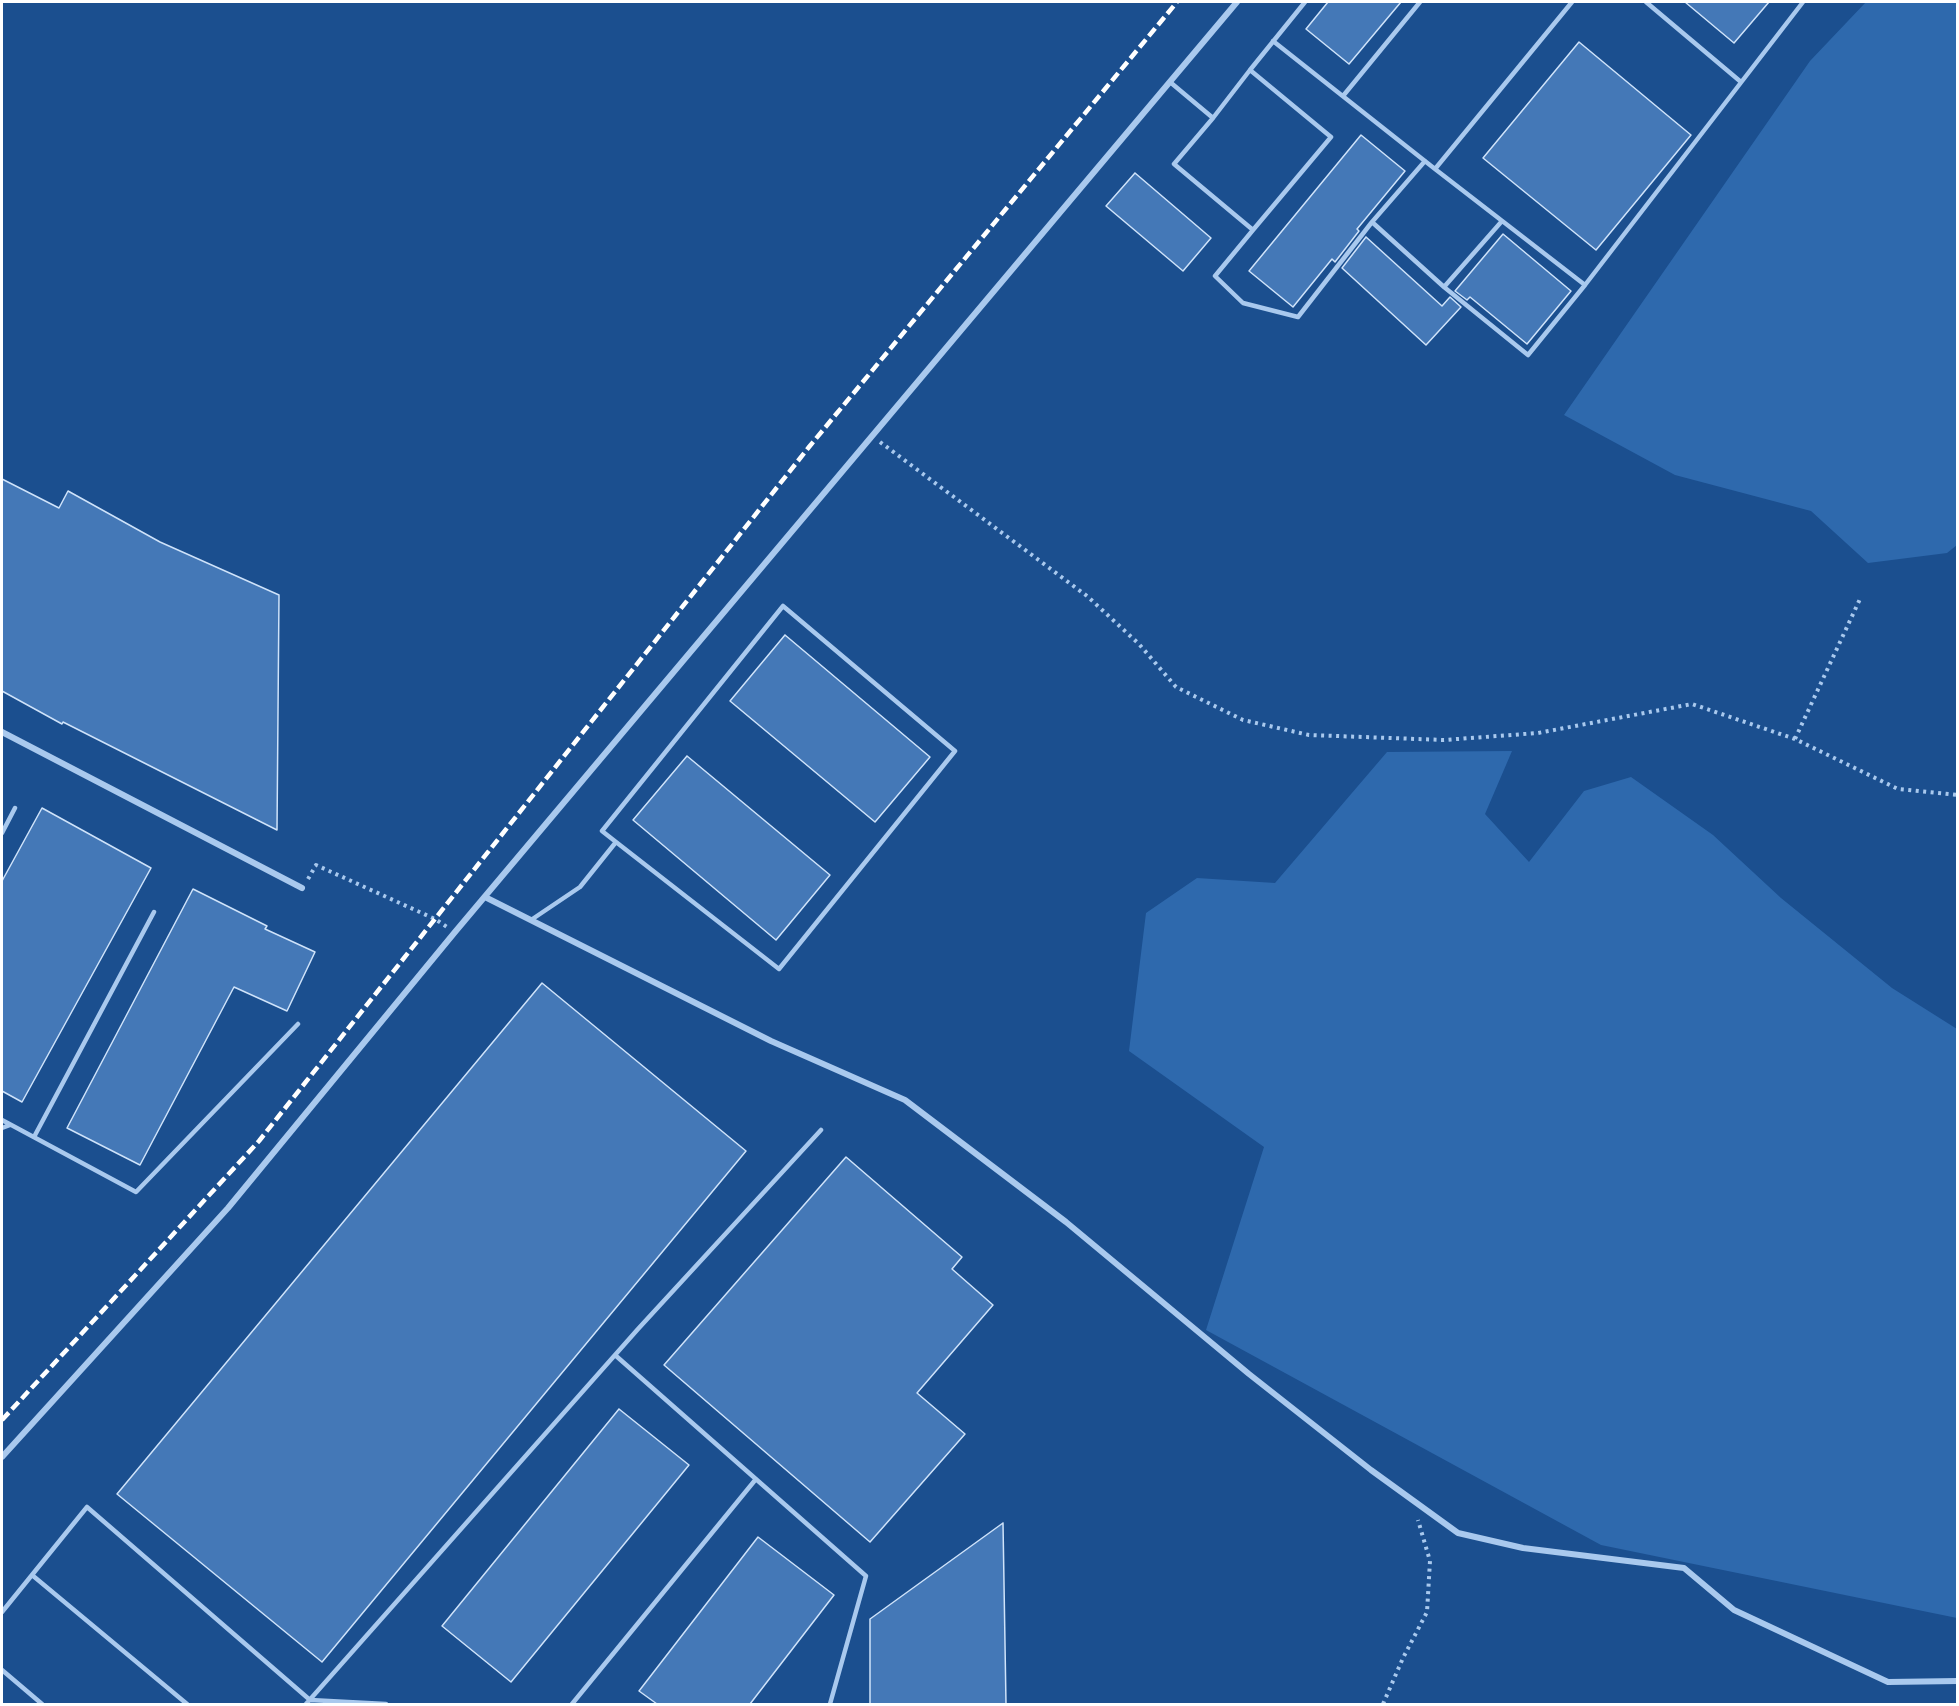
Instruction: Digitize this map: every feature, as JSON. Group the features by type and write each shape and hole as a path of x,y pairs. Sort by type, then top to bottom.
{"street":[{"path":"2,1457 228,1208 455,932 1238,2"},
{"path":"2,732 302,888"},
{"path":"485,897 771,1041 905,1100 1066,1222 1249,1374 1458,1533 1523,1548 1684,1568 1734,1610 1888,1682 1958,1681"}],"lane":[{"path":"1253,230 1174,164 1305,2"},
{"path":"1343,96 1420,2"},
{"path":"1435,169 1572,2"},
{"path":"1646,2 1741,82"},
{"path":"1372,222 1444,287 1528,355 1585,285 1803,2"},
{"path":"1273,41 1585,285"},
{"path":"1250,70 1331,136 1215,276 1244,303 1298,317 1372,222 1425,161"},
{"path":"1170,82 1213,118"},
{"path":"1444,287 1502,221"},
{"path":"783,606 955,751 779,969 616,842 602,831 783,606"},
{"path":"2,833 15,808"},
{"path":"531,920 580,887 616,842"},
{"path":"34,1137 154,912"},
{"path":"2,1120 136,1192 298,1024"},
{"path":"2,1128 10,1125"},
{"path":"306,1704 615,1355 821,1130"},
{"path":"615,1355 866,1576 830,1704"},
{"path":"573,1704 756,1479"},
{"path":"2,1612 87,1507 310,1700 386,1704"},
{"path":"32,1575 187,1704"},
{"path":"2,1670 42,1704"}],"path":[{"path":"872,436 1087,596 1139,644 1176,687 1244,720 1309,735 1444,740 1538,733 1692,704 1795,739 1898,789 1958,795"},
{"path":"1795,739 1860,599"},
{"path":"302,888 316,865 435,919 455,932"},
{"path":"1383,1704 1403,1658 1427,1612 1430,1561 1412,1499"}],"shaded area":[{"path":"1866,2 1958,2 1957,545 1947,553 1868,563 1811,511 1675,475 1564,415 1810,61"},
{"path":"1512,751 1485,814 1529,862 1584,791 1631,777 1713,835 1781,898 1892,988 1957,1029 1957,1618 1601,1545 1206,1330 1264,1147 1129,1051 1146,913 1197,878 1275,883 1387,752"}],"building":[{"path":"1328,2 1401,2 1349,64 1306,29"},
{"path":"1685,2 1769,2 1734,43"},
{"path":"1579,42 1691,135 1596,250 1483,158"},
{"path":"1361,135 1405,171 1357,229 1359,231 1335,262 1332,259 1293,307 1249,271"},
{"path":"1135,173 1211,238 1183,271 1106,206"},
{"path":"1503,234 1571,291 1527,344 1470,297 1467,300 1455,291"},
{"path":"1366,237 1442,306 1450,297 1461,307 1426,345 1342,268"},
{"path":"2,479 59,508 68,491 160,542 279,595 277,830 63,722 62,724 2,691"},
{"path":"785,635 930,757 875,822 730,701"},
{"path":"687,756 830,875 776,940 633,820"},
{"path":"42,808 151,868 22,1102 2,1091 2,881"},
{"path":"193,889 267,926 265,929 315,952 287,1011 234,987 140,1165 67,1128"},
{"path":"542,983 746,1151 322,1662 117,1494"},
{"path":"846,1157 962,1257 952,1269 993,1305 917,1393 965,1434 870,1542 664,1365"},
{"path":"619,1409 689,1465 511,1682 442,1626"},
{"path":"1003,1523 1006,1704 870,1704 870,1619"},
{"path":"758,1537 834,1595 750,1704 657,1704 639,1691"}],"railway":[{"path":"2,1420 259,1141 809,447 1177,2"}]}
